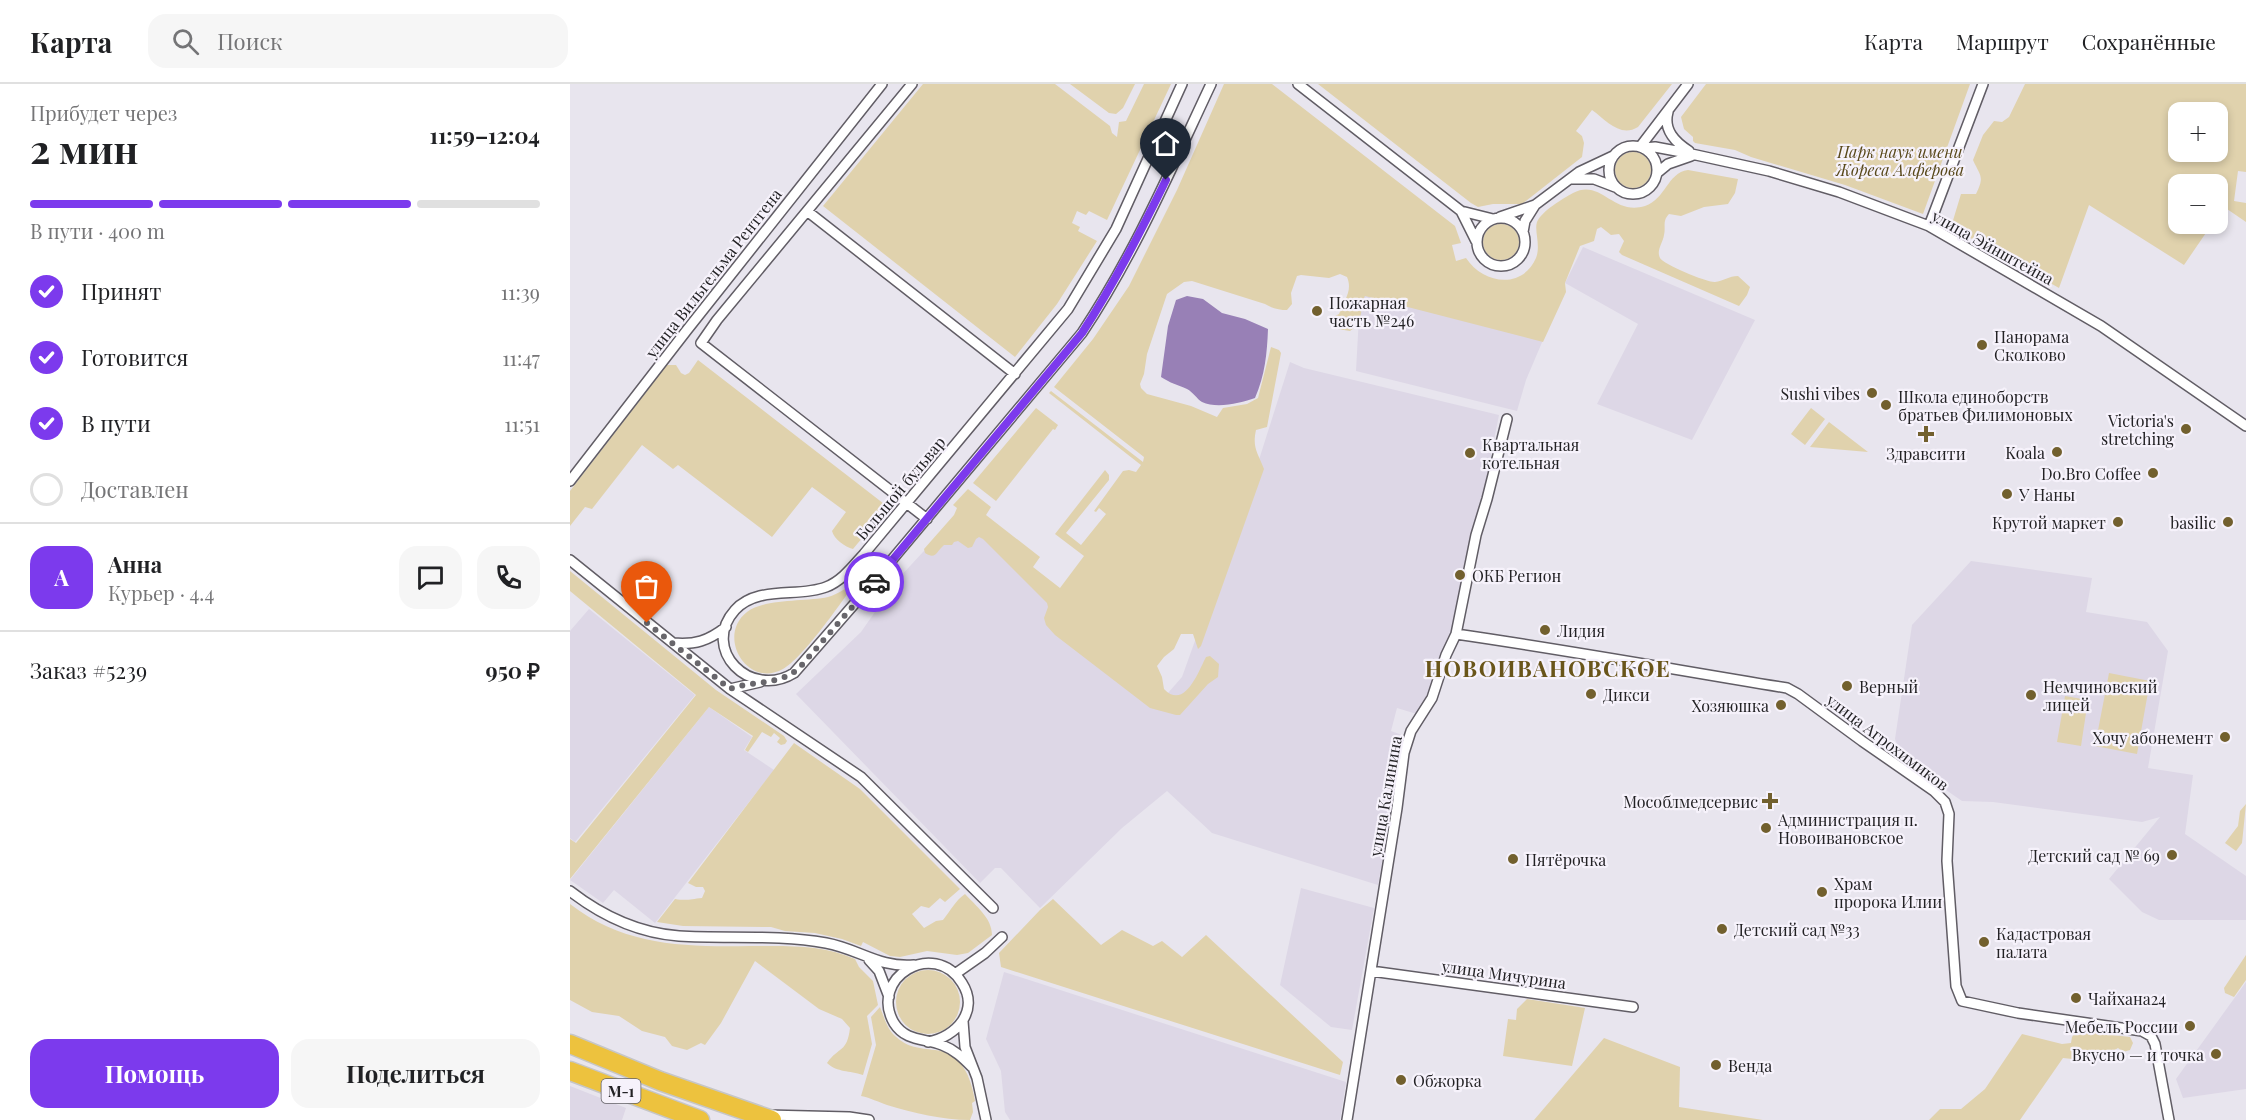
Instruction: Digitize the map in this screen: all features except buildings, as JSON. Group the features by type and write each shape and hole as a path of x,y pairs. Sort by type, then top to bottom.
{"highway":[{"name":"М-1","path":"578,1048 660,1081 764,1118"},
{"name":"М-1","path":"570,1071 700,1120"}],"street":[{"name":"улица Вильгельма Рентгена","path":"570,482 882,84"},
{"name":"улица Вильгельма Рентгена","path":"907,503 701,343 717,320 912,84"},
{"name":"Большой бульвар","path":"726,627 733,612 752,598 817,590 841,579 907,503 1068,309 1116,229 1182,84"},
{"path":"730,689 764,681 782,680 794,673 1074,343 1110,291 1132,251 1211,84"},
{"path":"1298,84 1461,211 1480,255 1485,261 1506,266 1518,258 1525,238 1523,231 1513,221 1461,211"},
{"path":"1642,148 1688,84"},
{"path":"1929,226 1983,84"},
{"path":"1668,109 1666,119 1670,135 1696,155"},
{"name":"улица Эйнштейна","path":"1642,148 1655,147 1769,171 1929,226 2101,326 2246,426"},
{"path":"1476,242 1481,227 1496,218 1535,205 1568,180 1599,161 1613,156 1623,148 1642,148 1653,156 1657,174"},
{"path":"1568,180 1594,179 1631,194 1643,192 1668,164 1677,159 1696,155"},
{"path":"1613,156 1610,174 1615,185 1620,189"},
{"path":"1523,231 1535,205"},
{"path":"807,211 1015,374"},
{"name":"улица Калинина","path":"1347,1120 1404,753 1411,731 1432,698 1446,655 1456,634 1476,535 1507,419"},
{"path":"907,503 927,519"},
{"path":"570,560 730,689 861,777 993,908"},
{"path":"726,627 725,646 732,662 750,678 764,681"},
{"path":"673,643 691,644 705,641 726,627"},
{"name":"улица Агрохимиков","path":"1456,634 1533,644 1706,673 1787,688 1798,694 1938,794 1945,802 1949,814 1947,861 1956,986 1962,1001 2018,1013 2142,1031 2151,1036 2155,1044 2170,1118"},
{"path":"570,891 598,910 651,931 678,936 791,938 842,946 884,964 936,963 946,967 964,984 968,997 967,1011 956,1031 941,1040 928,1042"},
{"path":"956,974 985,953 1002,937"},
{"path":"865,956 879,971 889,997 890,1011 899,1028 915,1040 950,1049 972,1066"},
{"path":"889,997 897,978 914,965"},
{"name":"улица Мичурина","path":"1371,971 1633,1007"},
{"path":"963,1021 965,1047 976,1078 986,1120"},
{"path":"978,1120 982,1108"},
{"path":"764,1118 849,1117 869,1120"}],"shaded area":[{"path":"1583,247 1755,320 1692,440 1597,404 1638,324 1565,283"},
{"path":"1365,292 1543,340 1526,380 1517,411 1356,371 1359,316"},
{"path":"1187,296 1203,299 1222,313 1245,319 1268,329 1265,364 1255,398 1229,404 1208,404 1200,401 1187,389 1161,377 1168,326 1176,300"},
{"path":"1290,362 1304,368 1499,415 1457,624 1420,715 1397,708 1391,731 1402,735 1378,885 1212,833 1167,791 1122,828 1040,908 1001,868 995,868 980,883 796,694 861,632 898,579 960,512 1154,709 1182,677 1250,488"},
{"name":"Немчиновский лицей","path":"1971,561 2092,578 2086,612 2147,622 2168,651 2148,768 2193,775 2185,834 2246,876 2246,920 2159,920 2142,912 2109,879 2160,817 2142,822 1993,802 1962,801 1898,757 1899,750 1895,739 1912,625"},
{"path":"589,609 695,695 575,842 570,838 570,631"},
{"path":"709,707 752,737 744,750 774,770 655,923 614,890 603,903 570,880"},
{"path":"1301,888 1374,908 1352,1030 1331,1027 1280,985"},
{"path":"1004,972 1346,1082 1340,1120 1010,1120 1005,1112 1001,1071 986,1039"},
{"path":"2246,982 2246,1089 2183,1098 2176,1079"},
{"path":"570,1086 626,1108 622,1120 570,1120"}],"green space":[{"path":"923,84 1055,84 1110,126 1112,133 1117,137 1119,122 1126,121 1144,84 1171,84 1107,220 1089,211 1086,215 1077,211 1072,223 1080,227 1078,231 1097,241 1057,304 1015,357 823,206"},
{"path":"1070,84 1135,84 1123,108 1116,114 1109,113"},
{"path":"1224,84 1272,84 1455,226 1461,243 1452,245 1456,261 1466,258 1482,273 1502,280 1522,275 1530,268 1537,253 1537,222 1548,210 1573,193 1592,190 1624,206 1634,208 1652,203 1675,176 1688,170 1738,179 1735,193 1728,204 1704,207 1681,216 1669,214 1665,222 1659,255 1663,261 1704,280 1715,282 1738,276 1750,287 1739,306 1622,255 1619,252 1624,241 1619,234 1611,235 1601,227 1597,229 1594,241 1580,246 1565,283 1566,292 1543,342 1365,296 1361,303 1361,315 1356,326 1350,331 1338,329 1331,326 1329,319 1339,314 1349,287 1347,277 1340,274 1329,278 1297,276 1291,293 1292,304 1287,310 1273,308 1192,281 1184,282 1167,294 1147,354 1140,384 1147,394 1191,406 1217,417 1223,408 1247,404 1258,398 1271,347 1281,353 1267,427 1256,430 1255,436 1256,450 1264,469 1201,646 1198,649 1193,634 1181,634 1174,649 1157,666 1164,689 1178,695 1190,686 1206,657 1210,656 1219,664 1218,677 1208,684 1180,715 1176,715 1150,708 1055,635 1046,625 1044,618 1047,603 983,539 979,537 972,547 968,548 958,541 952,545 944,545 931,556 925,553 924,549 954,515 957,508 953,505 968,489 991,507 986,515 1040,557 1033,567 1060,588 1084,556 1055,534 1105,470 1109,475 1109,480 1066,533 1081,545 1106,514 1099,508 1096,512 1094,511 1123,471 1136,472 1141,465 1049,393 1051,391 1143,462 1144,457 1054,387 1093,339 1129,286 1177,190"},
{"path":"1318,84 1672,84 1638,127 1631,130 1619,129 1592,110 1576,131 1582,136 1584,143 1582,157 1522,204 1493,204 1478,207"},
{"name":"Парк наук имени Жореса Алферова","path":"1706,84 1970,84 1923,214 1845,185 1751,157 1735,150 1695,143 1693,137 1684,129 1681,117"},
{"path":"2025,84 2246,84 2246,172 2238,171 2234,201 2246,203 2246,222 2228,210 2228,174 2168,174 2168,234 2205,234 2184,265 2089,205 2059,288 1951,227 1961,194 1976,194 1979,188 1980,176 1973,160 1983,135 1994,121 2002,122 2009,117"},
{"path":"1633,152 1646,157 1651,170 1646,183 1633,188 1620,183 1615,170 1620,157"},
{"path":"1501,224 1514,229 1519,242 1514,255 1501,260 1488,255 1483,242 1488,229"},
{"path":"698,360 888,507 853,549 840,542 832,531 846,512 812,487 772,537 678,465 673,469 642,445 592,509 585,507 570,526 570,491 667,365 676,365 685,375"},
{"path":"1036,408 1058,425 996,501 973,483"},
{"path":"1811,408 1825,419 1805,445 1791,434"},
{"path":"1829,422 1868,452 1810,447"},
{"path":"570,571 716,690 784,736 787,741 781,745 777,742 780,738 774,733 771,737 762,732 748,752 745,750 753,736 709,707 570,879 570,839 576,843 696,695 570,591"},
{"path":"856,581 811,642 783,669 770,673 758,672 740,657 735,646 734,634 738,622 747,612 775,602 828,597"},
{"path":"2109,673 2150,681 2137,754 2095,746"},
{"path":"2065,696 2088,700 2081,746 2057,742"},
{"path":"794,743 860,789 960,889 945,902 940,898 929,908 921,906 912,914 924,928 943,920 965,894 986,918 992,935 968,953 957,955 927,951 900,957 890,956 863,942 861,946 815,933 785,931 771,927 683,926 657,922 675,899 702,898 705,891 703,887 696,887 688,883"},
{"path":"2246,804 2242,843 2236,851 2225,843 2238,826 2240,811"},
{"path":"1053,899 1101,945 1122,930 1153,946 1162,941 1182,957 1206,935 1343,1062 1340,1075 1001,967 999,953"},
{"path":"570,904 612,928 656,941 702,946 817,948 855,959 859,967 873,981 878,1005 867,1016 872,1044 863,1075 840,1070 827,1063 847,1042 850,1028 842,1019 819,1009 755,961 721,1023 705,1045 701,1043 687,1050 672,1046 665,1037 642,1031 619,1016 592,1012 570,1000"},
{"path":"2246,955 2246,980 2234,997 2225,993 2224,988"},
{"path":"928,970 940,972 951,979 958,990 960,1002 958,1014 951,1025 940,1032 928,1034 916,1032 905,1025 898,1014 896,1002 898,990 905,979 916,972"},
{"path":"1527,999 1585,1008 1572,1066 1503,1056 1508,1019 1516,1020 1517,1009"},
{"path":"880,1007 890,1030 904,1043 944,1052 952,1056 964,1068 971,1083 975,1101 972,1103 973,1112 970,1120 949,1119 918,1113 861,1096 876,1045 871,1017"},
{"path":"2077,1031 2130,1037 2133,1043 2130,1050 2123,1052 2118,1048 2103,1057 2098,1052 2089,1053 2082,1060 2063,1058 2020,1120 1929,1120 1940,1109 1961,1109 1985,1089 2022,1034 2062,1044 2071,1043"},
{"path":"1604,1038 1680,1067 1679,1107 1763,1120 1534,1120"}],"way so far":[{"path":"647,623 730,689 764,681 782,680 801,666 874,582"}],"place":[{"name":"Пожарная часть №246","path":"1317,311"},
{"name":"Панорама Сколково","path":"1982,345"},
{"name":"Sushi vibes","path":"1872,393"},
{"name":"Школа единоборств братьев Филимоновых","path":"1886,405"},
{"name":"Victoria's stretching","path":"2186,429"},
{"name":"Здравсити","path":"1926,434"},
{"name":"Koala","path":"2057,452"},
{"name":"Квартальная котельная","path":"1470,453"},
{"name":"Do.Bro Coffee","path":"2153,473"},
{"name":"У Наны","path":"2007,494"},
{"name":"Крутой маркет","path":"2118,522"},
{"name":"basilic","path":"2228,522"},
{"name":"ОКБ Регион","path":"1460,575"},
{"name":"Лидия","path":"1545,630"},
{"name":"Верный","path":"1847,686"},
{"name":"Дикси","path":"1591,694"},
{"name":"Немчиновский лицей","path":"2031,695"},
{"name":"Хозяюшка","path":"1781,705"},
{"name":"Хочу абонемент","path":"2225,737"},
{"name":"Мособлмедсервис","path":"1770,801"},
{"name":"Администрация п. Новоивановское","path":"1766,828"},
{"name":"Детский сад № 69","path":"2172,855"},
{"name":"Пятёрочка","path":"1513,859"},
{"name":"Храм пророка Илии","path":"1822,892"},
{"name":"Детский сад №33","path":"1722,929"},
{"name":"Кадастровая палата","path":"1984,942"},
{"name":"Чайхана24","path":"2076,998"},
{"name":"Мебель России","path":"2190,1026"},
{"name":"Вкусно — и точка","path":"2216,1054"},
{"name":"Венда","path":"1716,1065"},
{"name":"Обжорка","path":"1401,1080"}],"district":[{"name":"НОВОИВАНОВСКОЕ","path":"1548,668"}],"route":[{"path":"874,582 1082,333 1110,291 1132,251 1166,180"}]}
